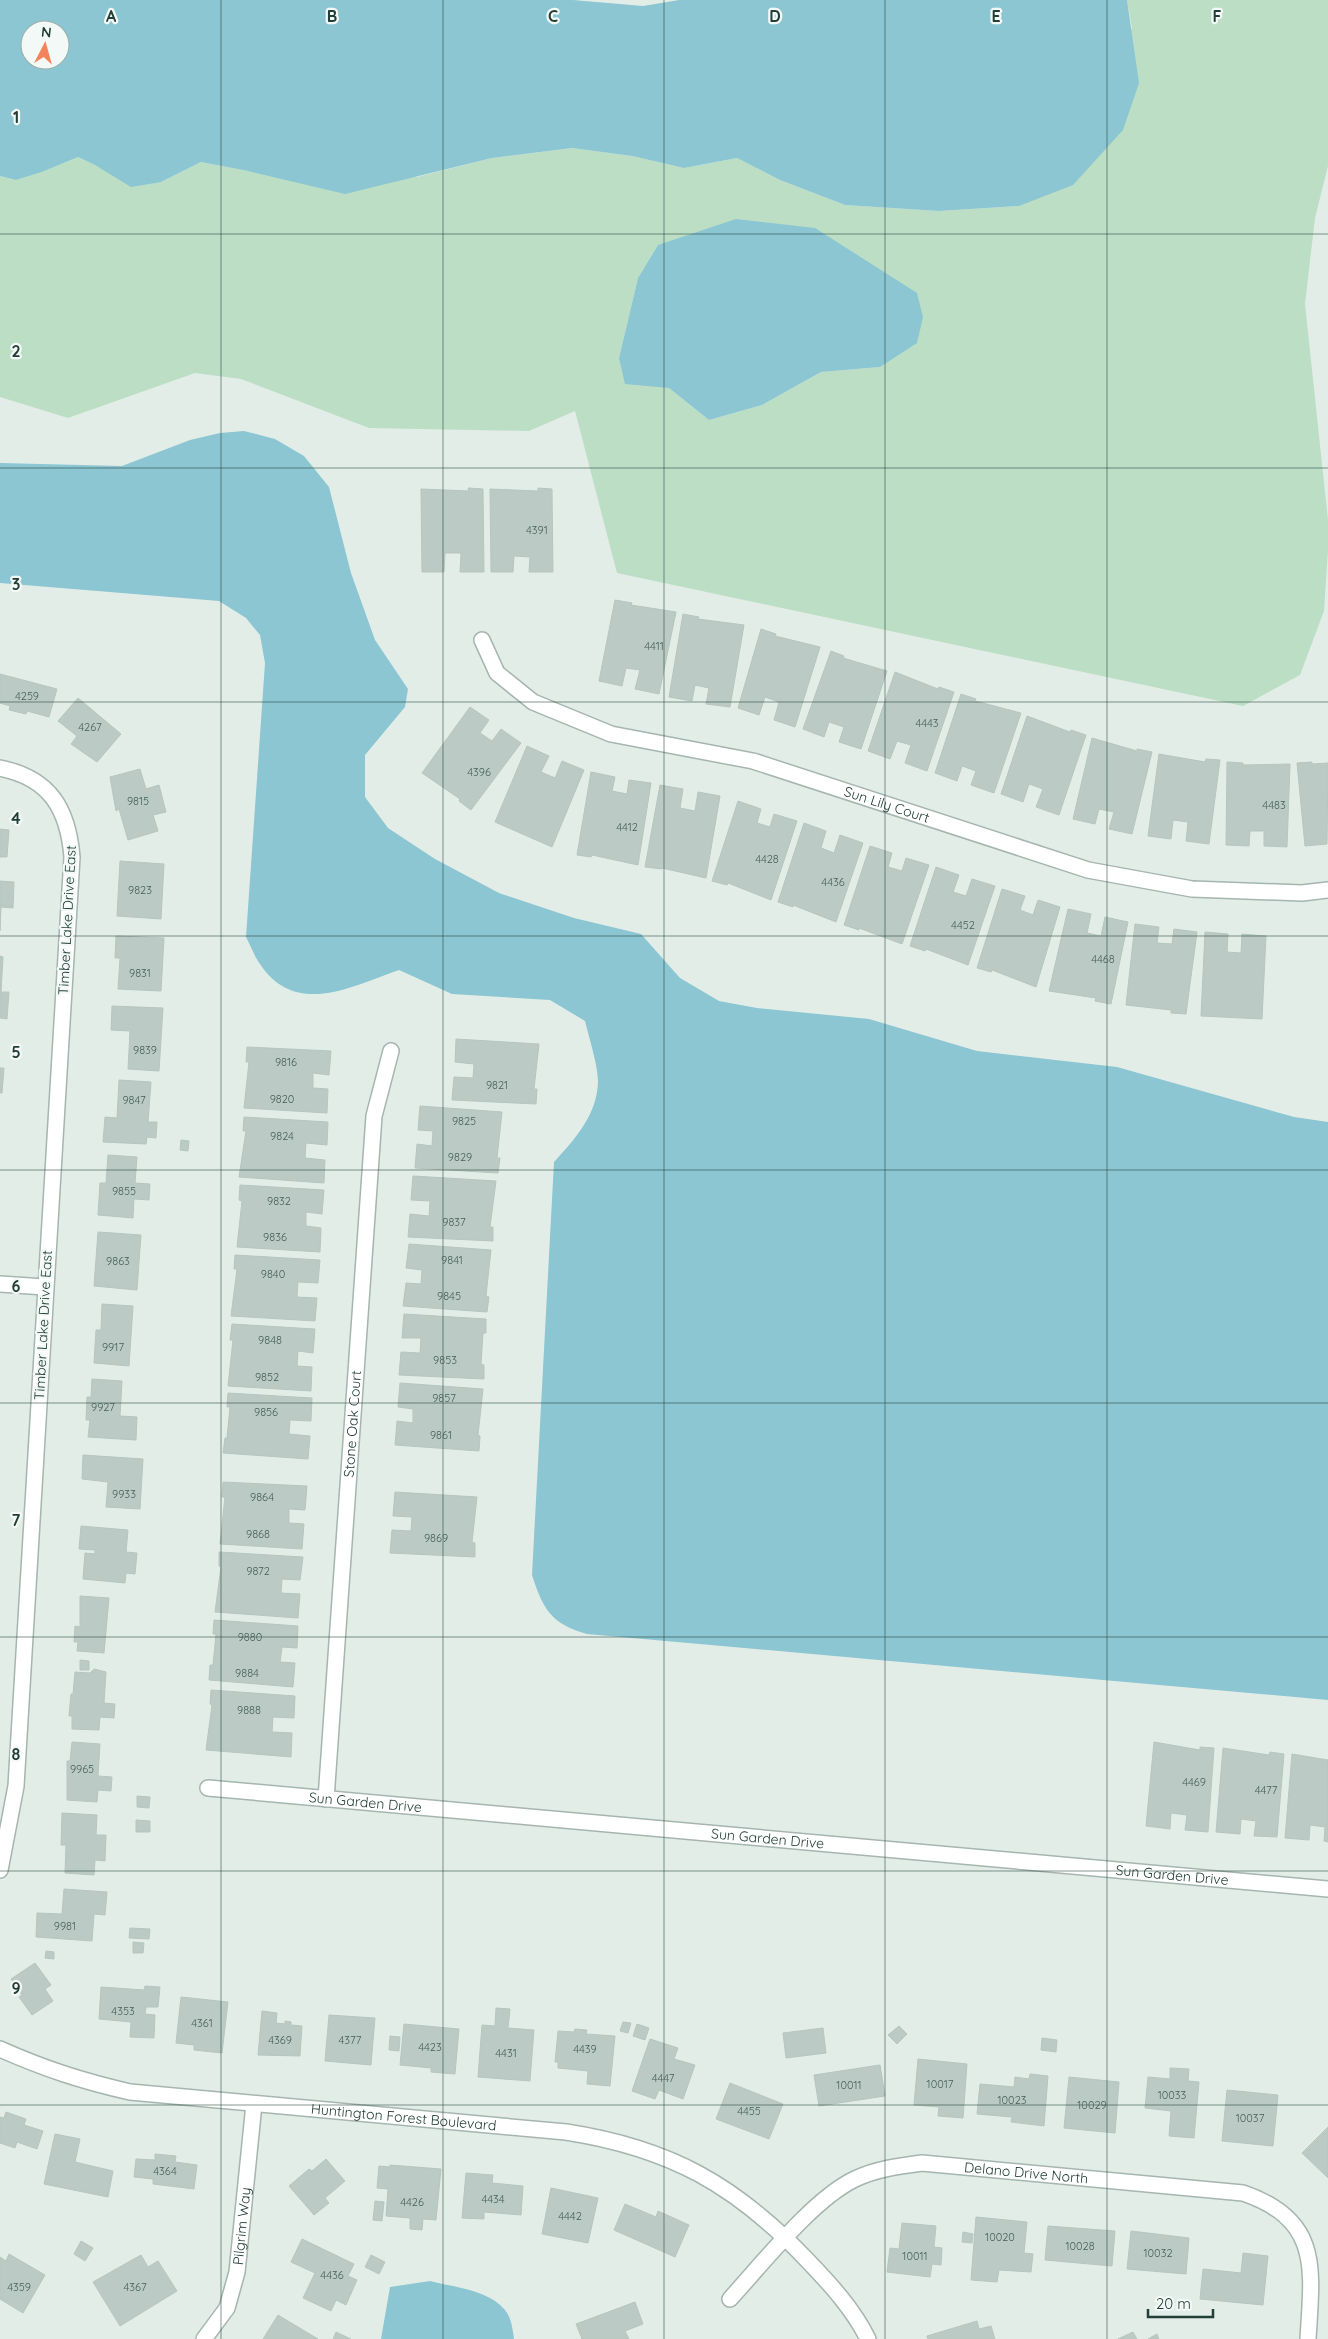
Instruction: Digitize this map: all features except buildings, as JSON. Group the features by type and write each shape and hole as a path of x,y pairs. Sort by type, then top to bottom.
{"street":[{"name":"Sun Lily Court","path":"482,640 497,673 533,702 610,734 753,761 1088,870 1192,889 1302,893 1328,890"},
{"name":"Timber Lake Drive East","path":"0,768 22,774 42,786 64,815 70,832 72,857 16,1786 0,1870"},
{"name":"Stone Oak Court","path":"326,1799 374,1116 391,1051"},
{"path":"0,1284 45,1287"},
{"name":"Sun Garden Drive","path":"208,1788 1328,1889"},
{"name":"Huntington Forest Boulevard","path":"0,2049 52,2072 130,2092 595,2136 633,2146 676,2162 719,2184 755,2209 835,2289 860,2324 868,2339"},
{"name":"Pilgrim Way","path":"204,2339 227,2308 237,2272 254,2104"},
{"name":"Delano Drive North","path":"730,2299 786,2238 829,2196 854,2180 884,2168 922,2163 1243,2193 1263,2200 1284,2212 1298,2230 1308,2252 1312,2271 1308,2339"}],"green space":[{"path":"1127,0 1328,0 1328,166 1315,218 1305,304 1328,520 1324,611 1300,675 1243,706 617,573 575,411 529,431 369,428 241,379 195,373 68,418 0,397 0,176 16,180 42,172 78,157 95,165 161,182 201,162 248,171 417,177 492,158 572,148 632,156 684,168 737,158 780,180 845,205 939,211 1019,206 1132,28","holes":["658,245 880,367 821,372 762,405 709,420 669,388 619,358 638,278"]}],"water":[{"path":"0,0 573,0 643,6 679,0 1127,0 1139,83 1123,130 1073,185 1019,206 939,211 845,205 780,180 737,158 684,168 632,156 572,148 492,158 345,194 201,162 161,182 131,187 78,157 42,172 16,180 0,176"},
{"path":"736,219 815,228 917,293 923,317 917,343 880,367 821,372 762,405 709,420 669,388 625,384 619,358 638,278 658,245"},
{"path":"244,431 275,439 304,456 329,487 351,573 375,640 408,689 405,707 365,755 365,797 388,828 435,859 499,893 574,918 641,934 680,978 719,1001 757,1008 869,1019 977,1051 1117,1067 1294,1117 1328,1122 1328,1700 587,1634 565,1625 550,1614 540,1597 532,1575 554,1162 584,1126 597,1094 597,1068 585,1021 550,1000 452,994 399,970 344,989 325,993 307,994 290,990 274,980 258,961 246,937 265,663 260,635 246,618 219,601 0,583 0,463 122,466 190,440 220,433"},
{"path":"430,2281 470,2290 498,2303 509,2316 514,2339 381,2339 390,2287"}]}
